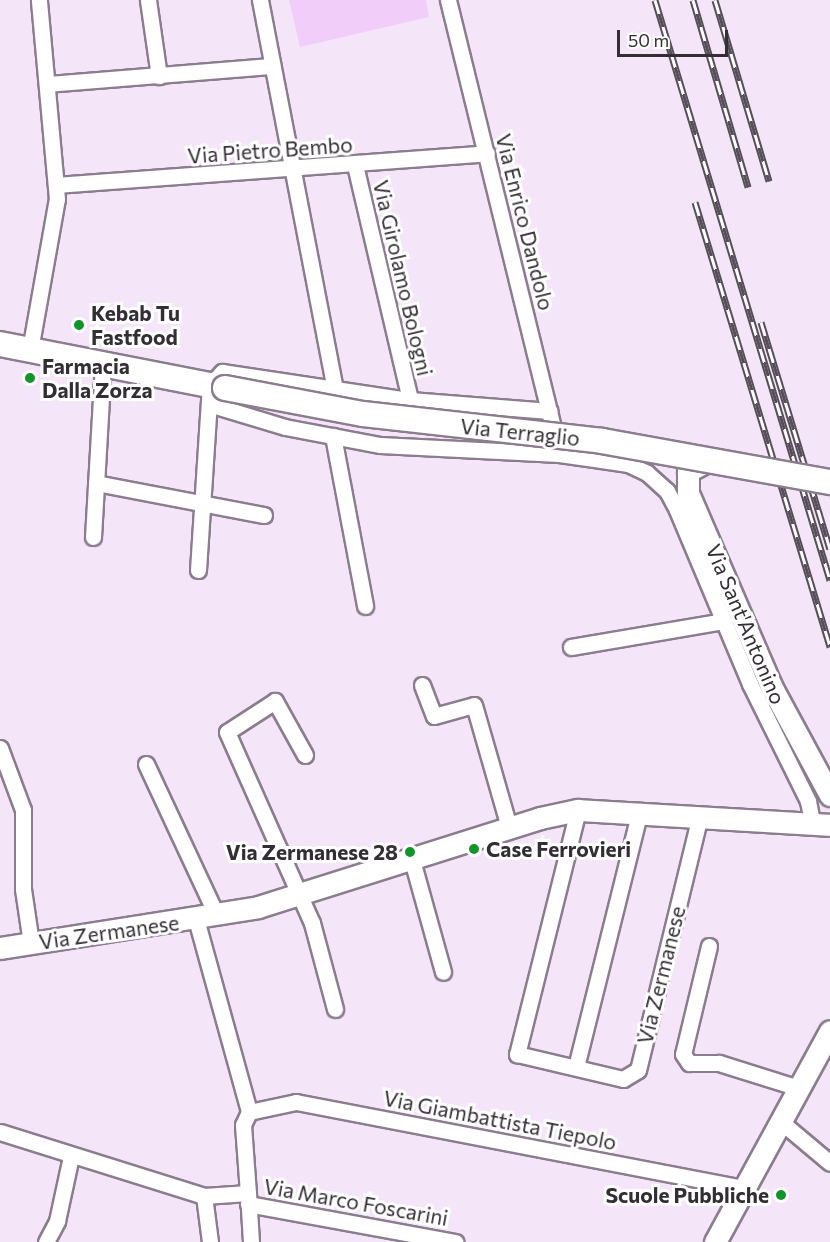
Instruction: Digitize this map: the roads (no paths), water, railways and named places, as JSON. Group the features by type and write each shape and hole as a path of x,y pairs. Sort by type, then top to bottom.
{"main road":[{"name":"Via Terraglio","path":"0,344 103,364 215,392 363,414 564,436 830,482"}],"street":[{"path":"30,350 57,213 39,0"},
{"path":"148,0 159,76"},
{"path":"260,0 335,389"},
{"name":"Via Enrico Dandolo","path":"448,0 559,454"},
{"path":"47,84 272,66"},
{"name":"Via Pietro Bembo","path":"56,186 291,170 487,153"},
{"name":"Via Girolamo Bologni","path":"355,165 410,400"},
{"path":"93,537 103,364"},
{"name":"Via Terraglio","path":"550,411 410,400 231,370 214,376 215,392 333,436 380,445 559,454 628,464 655,479 677,510 723,621 821,824"},
{"path":"198,570 215,392"},
{"path":"333,436 365,606"},
{"name":"Via Sant'Antonino","path":"709,460 688,471 689,496 771,686 830,794"},
{"path":"96,483 264,515"},
{"path":"571,647 723,621"},
{"path":"422,685 434,716 474,705 509,827"},
{"path":"305,755 275,701 227,732 298,896 312,923 334,1009"},
{"path":"0,748 23,810 23,889 31,943"},
{"path":"146,764 217,916"},
{"name":"Via Zermanese","path":"578,810 517,1054 623,1079 638,1070 700,815"},
{"name":"Via Zermanese","path":"0,948 217,916 298,896 509,827 578,810 700,815 821,824"},
{"path":"576,1067 640,812"},
{"path":"412,860 443,972"},
{"path":"196,919 249,1112 243,1125 251,1242"},
{"path":"709,946 683,1054 689,1063 720,1063 799,1088"},
{"path":"714,1242 830,1031"},
{"name":"Via Giambattista Tiepolo","path":"249,1112 296,1102 744,1188"},
{"path":"780,1121 830,1163"},
{"path":"0,1132 204,1196 210,1242"},
{"path":"46,1242 57,1221 71,1156"},
{"name":"Via Marco Foscarini","path":"204,1196 248,1199 456,1242"}],"railway":[{"path":"655,0 830,580"},
{"path":"693,0 748,187"},
{"path":"715,0 769,181"},
{"path":"695,202 830,647"},
{"path":"761,322 830,549"}],"place":[{"name":"Kebab Tu Fastfood","path":"79,325"},
{"name":"Farmacia Dalla Zorza","path":"30,378"},
{"name":"Case Ferrovieri","path":"474,849"},
{"name":"Via Zermanese 28","path":"410,852"},
{"name":"Scuole Pubbliche","path":"781,1195"}]}
